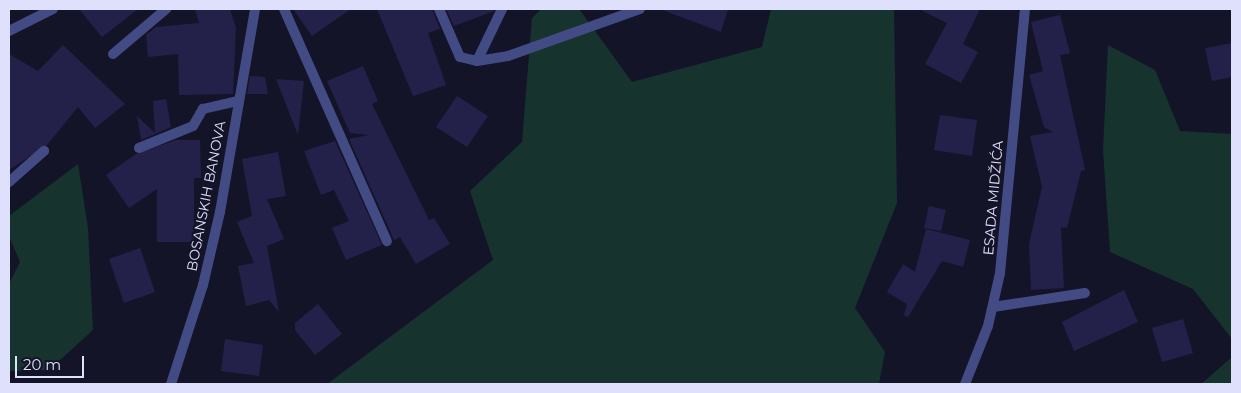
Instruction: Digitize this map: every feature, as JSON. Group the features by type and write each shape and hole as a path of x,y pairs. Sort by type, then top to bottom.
{"street":[{"path":"9,31 53,9"},
{"path":"113,54 166,9"},
{"name":"BOSANSKIH BANOVA","path":"171,384 205,276 255,9"},
{"path":"284,9 387,240"},
{"path":"439,9 460,57 477,61 508,56 640,9"},
{"path":"477,61 502,9"},
{"name":"ESADA MIDŽIĆA","path":"964,384 993,307 1006,229 1025,9"},
{"path":"139,148 192,126 203,109 238,101"},
{"path":"9,182 44,152"},
{"path":"993,307 1086,293"}],"green space":[{"path":"541,9 579,9 632,82 762,47 771,9 894,9 897,203 855,308 885,352 879,384 327,384 493,260 470,191 522,142 532,18"},
{"path":"1108,45 1155,70 1180,131 1232,134 1232,339 1193,289 1110,252 1103,150"},
{"path":"78,164 88,228 93,330 49,370 9,371 9,284 20,262 9,236 9,216"},
{"path":"1232,357 1232,384 1201,384"}],"building":[{"path":"79,9 138,9 102,37"},
{"path":"195,9 230,9 236,28 233,94 179,95 178,54 148,57 146,35 156,27 199,23"},
{"path":"293,9 351,9 312,36"},
{"path":"377,9 432,9 440,29 428,33 446,85 413,96"},
{"path":"446,9 493,9 494,11 454,26"},
{"path":"660,9 728,9 721,32"},
{"path":"919,9 980,9 963,44 978,52 961,83 925,64 947,23"},
{"path":"1060,15 1070,53 1060,55 1085,170 1081,171 1067,228 1061,227 1064,288 1031,290 1029,244 1042,187 1030,136 1053,132 1044,127 1029,75 1043,71 1031,22"},
{"path":"1232,43 1232,77 1212,81 1205,48"},
{"path":"63,45 125,104 95,128 78,107 47,145 9,170 9,54 38,71"},
{"path":"363,66 378,101 372,104 429,220 434,218 450,244 416,264 400,237 394,240 349,139 369,135 350,133 327,81"},
{"path":"250,76 265,77 268,94 247,94"},
{"path":"276,79 304,81 298,135"},
{"path":"457,96 488,116 467,147 436,127"},
{"path":"166,99 171,127 141,140 137,116 155,133 153,101"},
{"path":"940,115 977,120 972,156 934,150"},
{"path":"176,140 200,140 201,178 194,178 194,242 157,242 157,189 129,208 106,175 136,154"},
{"path":"335,141 382,245 346,260 332,228 349,221 334,190 321,195 304,151"},
{"path":"278,152 286,196 267,199 284,239 267,246 279,312 269,300 246,306 238,266 254,263 237,222 252,216 242,159"},
{"path":"929,206 946,210 941,231 924,228"},
{"path":"926,229 970,240 963,267 942,261 908,317 904,315 907,304 887,292 903,264 915,272"},
{"path":"140,248 155,292 124,303 109,259"},
{"path":"1124,290 1138,322 1074,351 1062,322"},
{"path":"318,304 342,334 315,355 295,330 295,323"},
{"path":"1183,319 1193,353 1162,362 1152,328"},
{"path":"225,339 263,345 259,376 221,371"}]}
